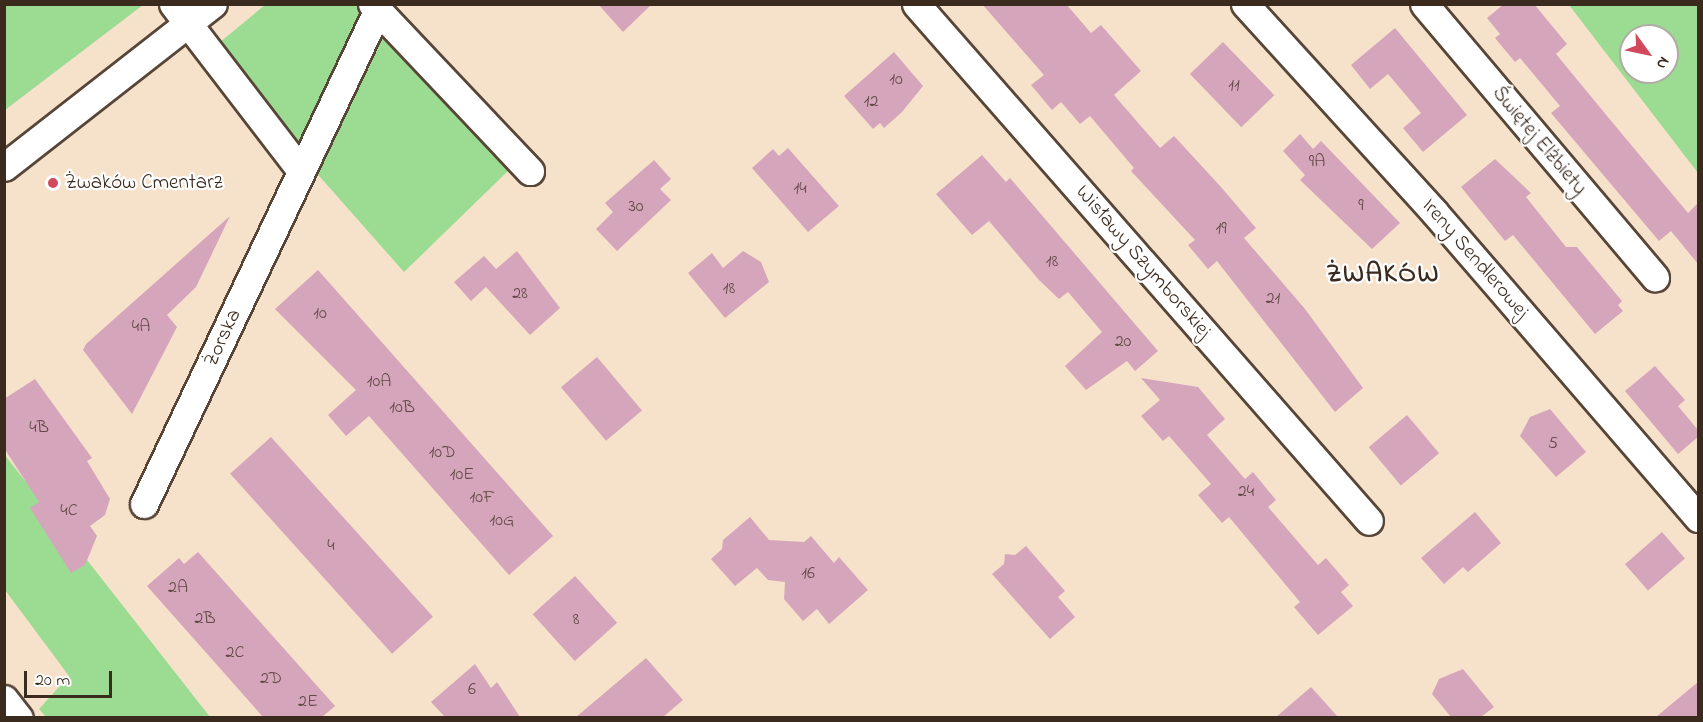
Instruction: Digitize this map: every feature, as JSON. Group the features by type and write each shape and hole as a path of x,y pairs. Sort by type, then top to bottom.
{"street":[{"path":"4,167 181,15 213,4"},
{"name":"Wisławy Szymborskiej","path":"916,4 1368,521"},
{"name":"Ireny Sendlerowej","path":"1245,4 1443,222 1698,518"},
{"name":"Świętej Elżbiety","path":"1424,4 1655,278"},
{"name":"Żorska","path":"144,504 375,8 530,171"},
{"path":"181,15 301,171"},
{"path":"4,699 19,717"}],"green space":[{"path":"5,4 143,4 143,5 5,110"},
{"path":"265,5 362,5 368,11 299,156 213,48"},
{"path":"1569,5 1698,5 1698,173 1630,84 1679,84 1679,24 1619,24 1619,70"},
{"path":"381,28 509,170 404,272 313,169"},
{"path":"4,454 210,717 46,717 39,709 69,676 5,590"}],"building":[{"path":"598,4 652,4 623,32"},
{"path":"982,4 1066,4 1091,33 1101,25 1141,71 1114,95 1160,148 1174,136 1256,228 1244,238 1305,309 1363,388 1335,412 1217,261 1208,269 1188,245 1195,240 1131,171 1134,168 1090,116 1080,124 1061,102 1052,110 1031,85 1044,75"},
{"path":"1504,4 1534,4 1567,44 1556,54 1612,122 1688,213 1698,203 1698,264 1671,231 1659,241 1551,113 1560,106 1520,58 1515,62 1495,38 1500,34 1487,18"},
{"path":"1395,28 1467,115 1423,152 1403,128 1421,113 1388,74 1370,89 1351,65"},
{"path":"1223,42 1274,95 1241,127 1190,74"},
{"path":"894,52 923,86 902,112 884,128 880,123 873,129 844,96"},
{"path":"1300,134 1313,149 1321,141 1400,223 1372,249 1300,180 1305,175 1283,151"},
{"path":"788,148 839,206 808,232 752,168 773,149 779,156"},
{"path":"982,155 1006,182 1010,178 1158,351 1135,371 1127,361 1086,390 1065,366 1102,332 1068,292 1059,299 1039,280 989,221 972,235 936,194"},
{"path":"1495,159 1531,193 1526,197 1566,247 1577,247 1622,301 1618,305 1623,311 1595,334 1513,235 1505,241 1461,187"},
{"path":"654,160 671,179 660,189 671,200 617,251 596,229 613,212 605,203"},
{"path":"230,216 196,287 167,315 177,327 132,414 83,350 86,344"},
{"path":"517,251 560,308 530,335 486,287 471,301 454,282 484,256 496,269"},
{"path":"743,251 761,262 769,282 725,318 688,273 712,253 723,268"},
{"path":"318,270 553,536 509,575 369,416 346,436 328,415 356,390 275,309"},
{"path":"597,357 642,411 606,441 561,387"},
{"path":"1655,366 1685,400 1678,406 1698,430 1698,437 1678,454 1625,391"},
{"path":"1141,378 1198,387 1225,419 1207,435 1245,479 1253,472 1276,500 1268,507 1318,565 1326,558 1349,585 1341,592 1353,606 1318,635 1294,607 1300,602 1229,517 1222,523 1198,495 1211,484 1169,436 1163,441 1141,416 1160,400"},
{"path":"35,379 92,458 87,461 110,499 105,515 90,526 97,536 85,565 71,573 30,508 39,502 4,448 4,399"},
{"path":"1550,409 1586,452 1556,477 1520,436 1530,417"},
{"path":"1407,415 1439,453 1401,485 1369,447"},
{"path":"271,437 433,617 392,654 230,474"},
{"path":"1475,512 1501,543 1468,572 1463,567 1444,584 1421,558"},
{"path":"750,517 769,540 804,542 811,536 834,563 839,557 868,590 829,624 817,609 803,621 784,599 785,582 768,580 757,568 735,586 711,559 722,549 723,540"},
{"path":"1662,532 1685,558 1648,591 1625,564"},
{"path":"1026,546 1065,591 1058,597 1075,617 1050,639 992,574 1004,564 1005,554 1015,555"},
{"path":"198,552 335,706 322,717 263,717 147,586 179,558 184,564"},
{"path":"575,576 617,623 575,661 533,614"},
{"path":"646,658 683,700 663,717 576,717"},
{"path":"475,664 491,688 497,682 520,717 445,717 431,702"},
{"path":"1463,669 1494,707 1481,717 1451,717 1432,694 1439,679"},
{"path":"1698,682 1698,717 1656,717"},
{"path":"1311,687 1338,717 1276,717"}],"place":[{"name":"Żwaków Cmentarz","path":"53,183"}],"district":[{"name":"ŻWAKÓW","path":"1383,275"}]}
